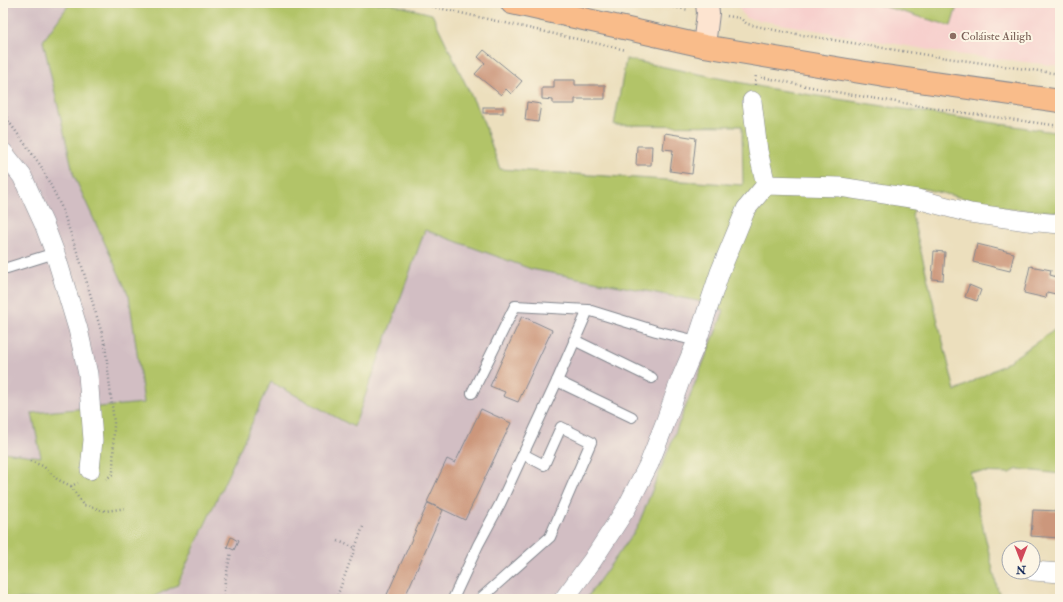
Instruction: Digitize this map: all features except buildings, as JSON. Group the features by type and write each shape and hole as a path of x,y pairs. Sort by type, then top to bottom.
{"main road":[{"path":"512,3 704,46 884,76 1060,101"}],"street":[{"path":"704,46 707,8"},
{"path":"752,101 758,151 766,185"},
{"path":"3,152 22,176 44,224 55,253 78,329 88,374 93,440 90,470"},
{"path":"766,185 840,188 917,199 970,213 1060,224"},
{"path":"564,599 628,508 649,464 666,423 680,381 697,341 720,272 746,209 766,185"},
{"path":"1041,572 1060,573"}],"lane":[{"path":"7,268 55,253"},
{"path":"472,393 515,306 588,310 656,331 697,341"},
{"path":"454,599 478,545 500,504 557,382 588,310"},
{"path":"574,340 652,378"},
{"path":"557,382 632,417"},
{"path":"480,599 550,537 591,442 561,427 544,465 523,454"}],"path":[{"path":"3,9 6,3"},
{"path":"650,3 707,8 740,18 747,24 784,32 933,56 1060,74"},
{"path":"752,101 759,55"},
{"path":"30,461 43,466 57,479 71,486 83,505 106,511 127,508"},
{"path":"71,486 85,480 90,470"},
{"path":"336,599 364,524"},
{"path":"338,541 355,548"},
{"path":"223,599 225,581 232,552"}],"shaded area":[{"path":"3,3 70,3 43,41 74,176 129,296 144,403 32,413 41,457 3,452"},
{"name":"Coláiste Ailigh","path":"735,3 1060,3 1060,66 947,53 746,18"},
{"path":"425,230 531,269 698,301 724,311 637,528 586,599 149,599 178,585 271,382 354,426"}],"green space":[{"path":"70,3 387,3 432,14 482,118 500,169 743,185 742,126 614,125 626,59 772,89 1060,133 1060,212 1008,209 921,188 912,215 955,391 1005,364 1060,326 1060,474 1018,469 1010,473 970,472 1001,599 586,599 637,528 724,311 698,301 531,269 425,230 354,427 271,382 177,585 149,599 3,599 3,452 41,457 32,413 144,403 129,296 74,176 43,41"},
{"path":"872,3 958,3 951,26"}],"place":[{"name":"Coláiste Ailigh","path":"953,36"}]}
